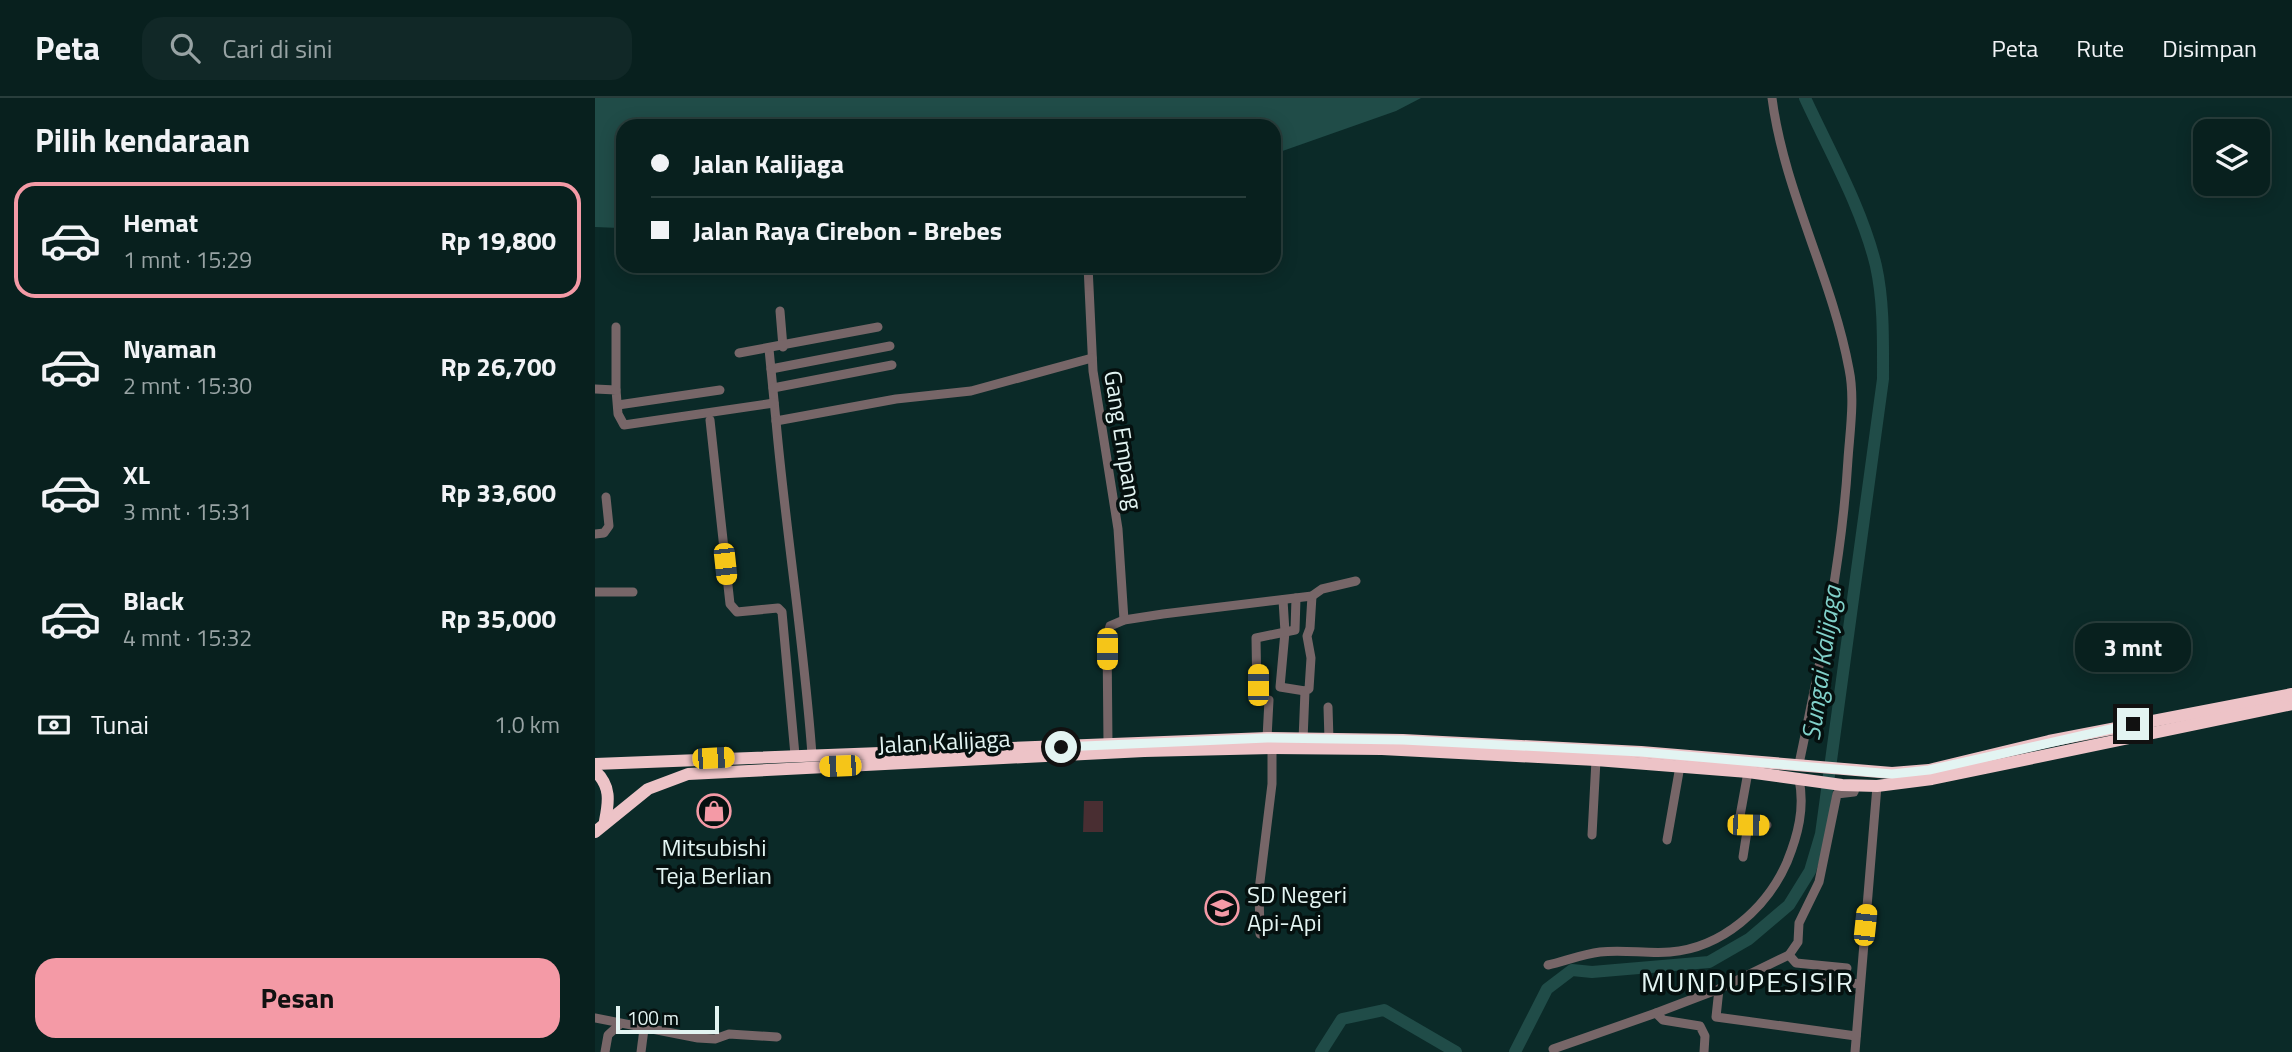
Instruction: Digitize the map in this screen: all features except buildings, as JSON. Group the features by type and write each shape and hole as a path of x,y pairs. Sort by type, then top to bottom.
{"highway":[{"name":"Jalan Kalijaga","path":"595,831 648,789 665,780 688,774 887,766 1329,740 1555,747 1800,764 1878,774 1929,770 2049,741 2286,700"},
{"name":"Jalan Kalijaga","path":"595,764 767,755 1108,744 1269,743 1596,760 1877,786 1931,779 2286,700"},
{"path":"767,755 769,769"},
{"path":"595,771 602,778 609,799 605,821"}],"street":[{"path":"1772,98 1788,167 1845,347 1852,398 1840,551 1800,764"},
{"name":"Gang Empang","path":"1088,273 1092,358 1118,529 1124,620"},
{"path":"781,311 783,346"},
{"path":"616,327 616,390 620,423 624,425 774,403"},
{"path":"739,353 878,327"},
{"path":"771,369 890,346"},
{"path":"769,349 794,594 807,679 813,755"},
{"path":"776,421 896,399 971,391 1092,358"},
{"path":"773,388 893,365"},
{"path":"595,389 616,390"},
{"path":"618,405 720,390"},
{"path":"710,420 730,604 737,612 778,608 782,612 795,755"},
{"path":"595,534 604,533 609,526 606,497"},
{"path":"1108,744 1107,636 1110,626 1124,620 1312,596 1322,590 1356,582"},
{"path":"595,592 633,592"},
{"path":"1303,740 1305,691 1309,687 1311,658 1307,636 1312,596"},
{"path":"1260,934 1259,890 1272,784 1269,702 1258,698 1256,638 1296,629 1296,598"},
{"path":"1283,600 1285,632 1280,687 1305,691"},
{"path":"1328,707 1329,740"},
{"path":"1592,835 1596,760"},
{"path":"1667,840 1680,766"},
{"path":"1748,772 1739,816 1748,825 1767,825"},
{"path":"1548,965 1605,951 1679,951 1715,939 1736,927 1770,892 1786,863 1802,811 1801,779"},
{"path":"1553,1048 1719,989 1789,955 1798,942 1799,923 1819,882 1837,794 1854,792 1849,785"},
{"path":"1855,1052 1877,786"},
{"path":"1743,858 1748,825"},
{"path":"1789,955 1796,963 1847,968"},
{"path":"1810,978 1859,984"},
{"path":"1719,989 1716,1017 1856,1036"},
{"path":"1655,1013 1663,1020 1700,1026 1705,1036 1704,1052"},
{"path":"595,1018 619,1025 715,1039 729,1034 777,1037"},
{"path":"605,1052 608,1035 619,1025"},
{"path":"641,1052 645,1029"}],"shaded area":[{"path":"595,98 1421,98 1396,111 1281,152 1281,119 616,119 616,228 595,227"},
{"path":"1084,801 1103,801 1103,832 1083,832"}],"waterway":[{"name":"Sungai Kalijaga","path":"1515,1052 1547,989 1572,970 1592,972 1709,962 1749,939 1789,905 1810,871 1821,834 1883,379 1883,322 1876,266 1863,223 1805,98"},
{"name":"Sungai Kalijaga","path":"1321,1052 1342,1019 1384,1010 1456,1052"}],"place":[{"name":"Mitsubishi Teja Berlian","path":"714,811"},
{"name":"SD Negeri Api-Api","path":"1222,908"}],"district":[{"name":"MUNDUPESISIR","path":"1748,981"}],"route":[{"path":"1061,747 1267,738 1403,740 1641,752 1802,764 1892,774 1929,770 2133,724"}]}
